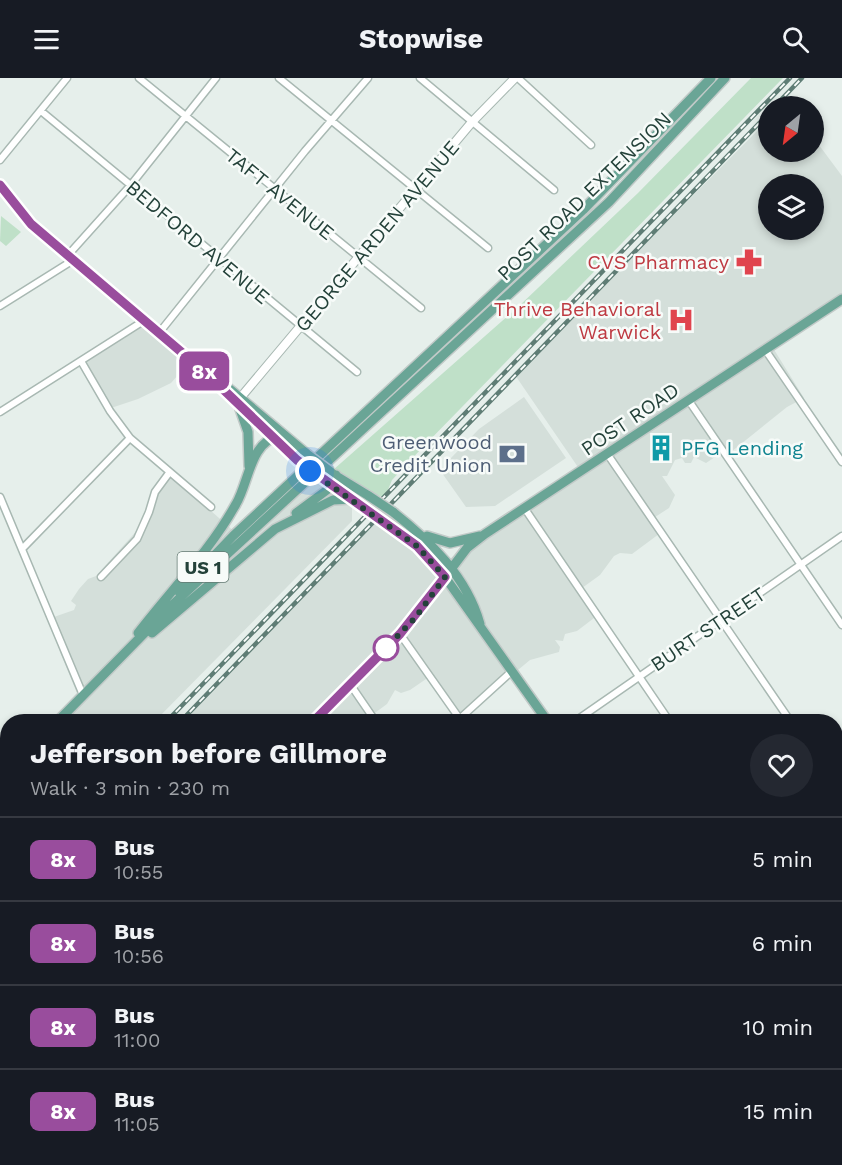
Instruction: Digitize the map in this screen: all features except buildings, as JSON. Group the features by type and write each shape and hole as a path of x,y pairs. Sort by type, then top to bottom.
{"main road":[{"name":"POST ROAD EXTENSION","path":"299,480 584,210 711,78"},
{"name":"POST ROAD EXTENSION","path":"299,480 609,202 726,78"},
{"path":"0,185 31,224 240,402 334,474 393,512 422,535 476,612 480,624 542,714"},
{"name":"POST ROAD","path":"448,573 467,548 485,534 842,299"},
{"path":"240,402 297,460 327,484 384,520 448,573"},
{"path":"240,402 248,432 249,468"},
{"path":"117,661 218,534 238,502 249,468 262,445 272,437 278,436 291,441"},
{"path":"117,661 275,529 327,484 334,474"},
{"name":"US 1","path":"65,714 117,661 189,581 299,480"},
{"path":"275,529 333,500 351,499"},
{"path":"422,535 450,543 485,534"},
{"path":"321,714 400,634 448,573"}],"street":[{"path":"0,160 67,78"},
{"name":"TAFT AVENUE","path":"139,78 421,308"},
{"path":"0,306 72,257 216,78"},
{"path":"279,78 488,248"},
{"path":"159,333 368,78"},
{"path":"420,78 554,190"},
{"path":"517,78 591,145"},
{"name":"GEORGE ARDEN AVENUE","path":"240,402 472,122 517,78"},
{"name":"BEDFORD AVENUE","path":"41,111 357,372"},
{"path":"0,412 145,320"},
{"path":"766,351 842,462"},
{"path":"81,361 110,411 130,438 211,507"},
{"path":"689,401 842,625"},
{"path":"22,549 130,438"},
{"path":"608,455 786,714"},
{"path":"101,577 137,539 149,513 155,492 169,473"},
{"path":"0,497 83,695"},
{"path":"525,509 664,714"},
{"name":"BURT STREET","path":"585,714 842,536"},
{"path":"400,634 455,714"},
{"path":"465,714 512,671"},
{"path":"350,684 371,714"}],"shaded area":[{"path":"758,130 758,162 824,162 824,152 842,176 842,299 773,348 804,398 787,407 726,456 721,453 706,463 694,457 691,463 685,463 682,458 675,460 667,476 662,476 675,495 669,508 652,519 659,534 632,554 620,553 614,556 600,575 582,588 598,615 577,631 565,634 563,641 555,640 560,647 559,652 530,660 465,714 457,714 429,677 410,690 401,693 395,690 387,704 373,714 185,714 371,525 376,508 412,527 450,559 478,533 582,473 515,375"},
{"path":"147,321 194,357 171,383 138,399 108,409 83,361"},
{"path":"524,397 566,458 495,506 466,507 442,473 451,458 479,429"},
{"path":"320,460 370,495 363,502 352,500 352,521 162,714 64,714 79,698 60,652 51,618 74,610 76,605 71,601 79,589 88,579 96,576 141,526 154,493 168,473 236,533"}],"green space":[{"path":"751,78 783,78 765,96 758,96 758,104 422,448 392,480 385,497 371,494 333,470 518,307 638,193"},
{"path":"1,216 21,232 6,246 0,241"}],"railway":[{"path":"174,714 790,78"},
{"path":"785,96 802,78"},
{"path":"188,714 758,124"}],"bus line":[{"name":"8x","path":"0,185 31,224 206,373 297,460 331,487 384,520 417,546 445,577 415,618 321,714"}],"place":[{"name":"CVS Pharmacy","path":"749,262"},
{"name":"Thrive Behavioral Warwick","path":"681,320"},
{"name":"PFG Lending","path":"661,448"},
{"name":"Greenwood Credit Union","path":"512,454"}],"route":[{"path":"310,471 384,520 417,546 445,577 415,618 386,648"}]}
